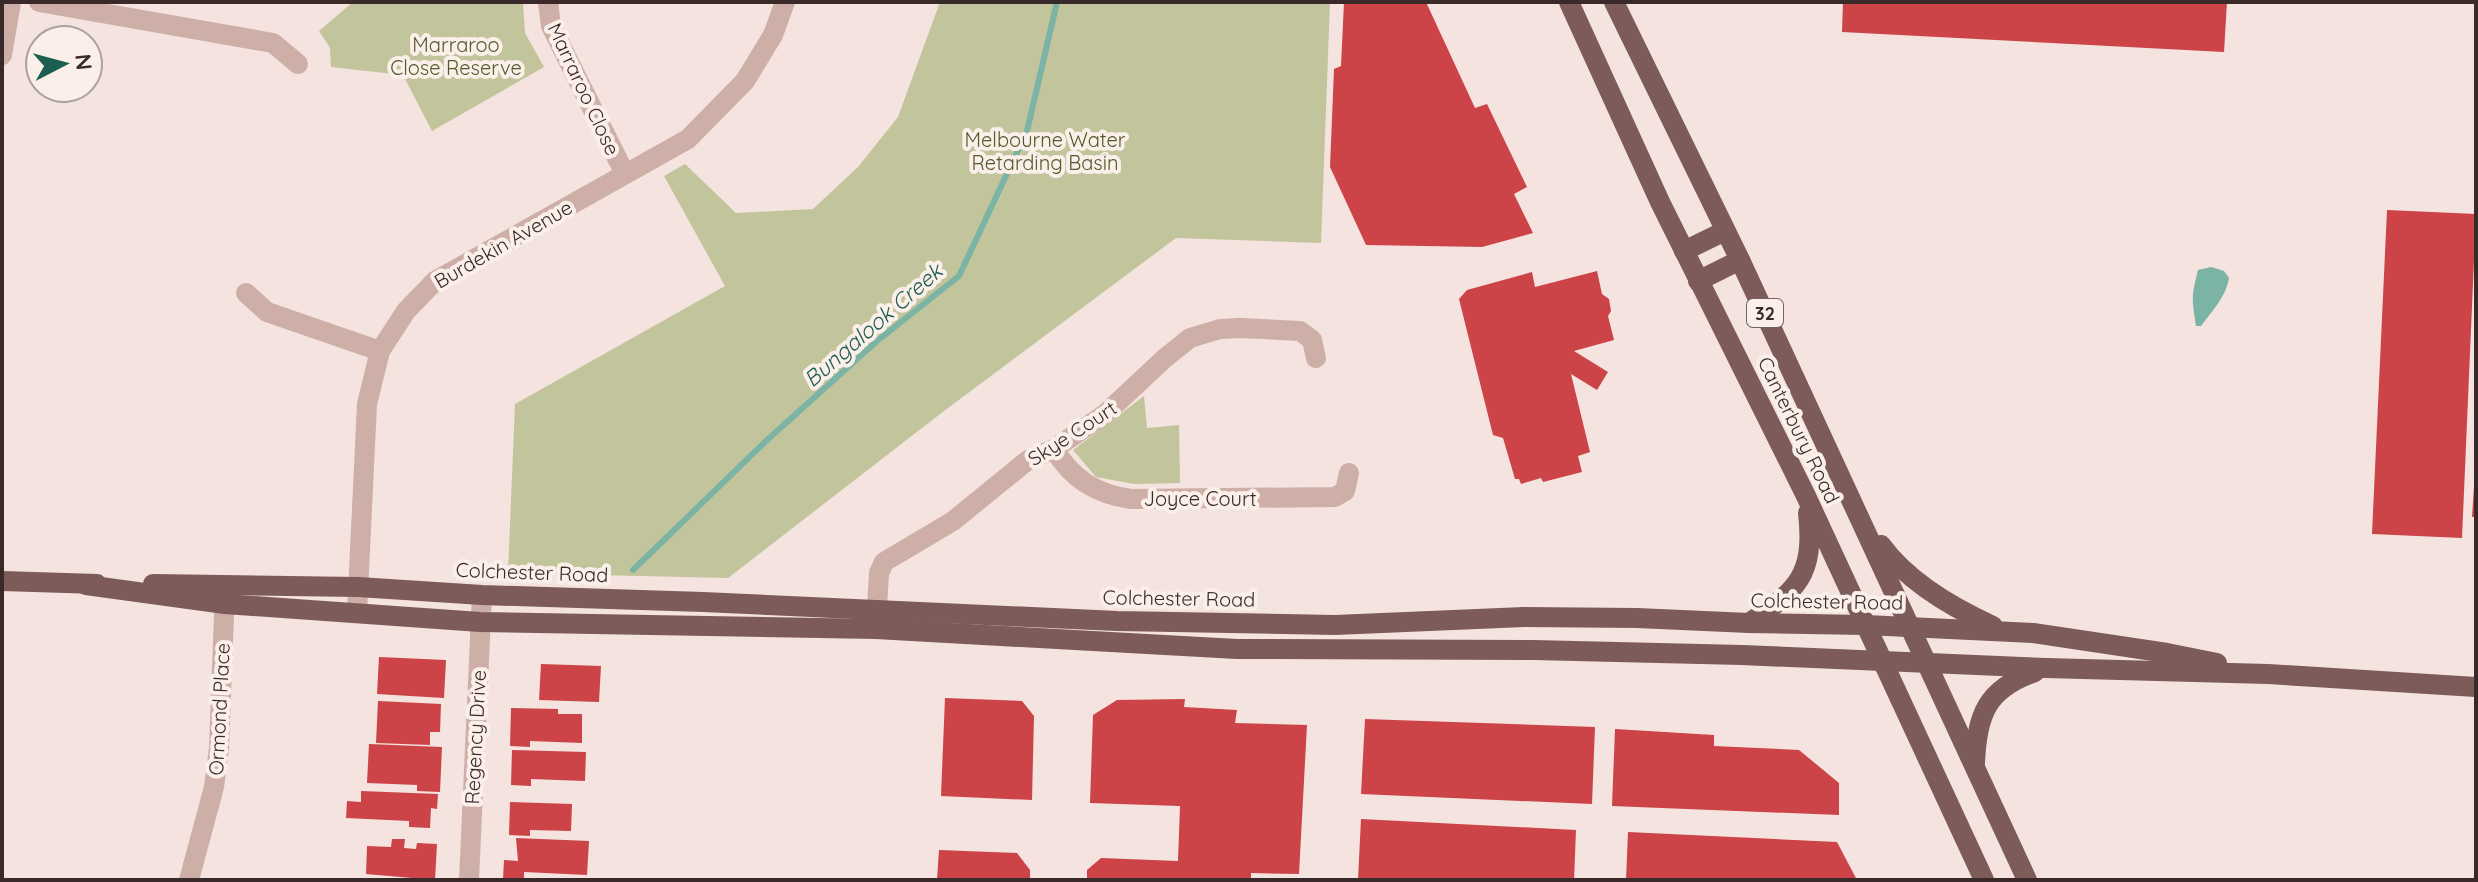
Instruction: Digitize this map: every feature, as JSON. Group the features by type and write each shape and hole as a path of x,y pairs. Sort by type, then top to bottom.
{"main road":[{"name":"Canterbury Road","path":"1569,2 1698,281 1806,496 1984,880"},
{"name":"Canterbury Road","path":"1614,2 1740,260 2027,880"},
{"path":"1684,251 1725,231"},
{"path":"1698,281 1740,260"},
{"path":"1749,623 1789,594 1798,583 1809,551 1806,496"},
{"path":"1859,514 1886,553 1910,576 1952,605 2004,631"},
{"name":"Colchester Road","path":"2,581 86,585 225,583 358,587 876,620 1237,649 1533,650 1927,662 2268,674 2476,687"},
{"name":"Colchester Road","path":"86,585 225,604 480,622 876,620 1335,625 1524,617 1866,625 2004,631 2167,653 2268,674"},
{"path":"1975,767 1976,738 1980,719 1988,704 1999,690 2014,679 2046,668"}],"street":[{"path":"2,55 11,2"},
{"path":"39,2 273,43 298,64"},
{"name":"Marraroo Close","path":"548,2 551,26 625,174"},
{"name":"Burdekin Avenue","path":"357,613 367,404 380,351 406,311 435,281 688,139 745,81 773,35 785,2"},
{"path":"246,293 267,312 380,351"},
{"name":"Skye Court","path":"876,620 879,573 884,562 953,521 1028,460 1054,449 1105,414 1190,338 1240,328 1300,331 1312,340 1316,358"},
{"name":"Joyce Court","path":"1054,449 1063,464 1085,485 1112,496 1150,500 1344,484"},
{"name":"Ormond Place","path":"189,880 214,787 219,748 225,583"},
{"name":"Regency Drive","path":"469,880 482,595"}],"green space":[{"name":"Marraroo Close Reserve","path":"353,2 523,2 525,33 544,67 432,131 403,75 331,67 330,48 319,31"},
{"name":"Melbourne Water Retarding Basin","path":"940,2 1330,2 1321,243 1176,238 944,411 728,578 508,573 515,404 725,286 664,176 685,164 736,213 813,209 858,167 898,117"},
{"path":"1144,396 1147,428 1179,425 1180,483 1134,484 1096,477 1073,450"}],"water":[{"path":"2211,267 2224,271 2229,278 2222,298 2201,326 2196,326 2193,298 2198,270"}],"building":[{"path":"1344,2 1426,2 1475,108 1487,104 1527,187 1514,194 1533,233 1482,247 1366,245 1330,167 1334,69 1341,66"},
{"path":"1843,2 2227,2 2224,52 1842,32"},
{"path":"2387,210 2476,214 2462,538 2372,534"},
{"path":"1597,271 1602,294 1609,299 1611,311 1608,316 1614,340 1574,351 1608,372 1597,390 1571,374 1590,452 1578,456 1582,472 1521,484 1519,479 1515,479 1503,438 1493,435 1459,299 1467,290 1532,272 1535,287"},
{"path":"2474,486 2476,517 2472,517"},
{"path":"379,657 446,660 444,698 377,694"},
{"path":"541,664 601,666 599,702 539,700"},
{"path":"945,698 1022,701 1034,716 1032,800 941,796"},
{"path":"1185,699 1184,707 1237,710 1235,723 1307,725 1299,874 1251,873 1251,880 1087,880 1087,870 1101,858 1178,861 1180,806 1090,803 1093,715 1117,700"},
{"path":"378,701 441,704 440,732 430,732 430,745 376,743"},
{"path":"511,708 558,709 558,714 582,714 582,743 530,741 530,747 510,746"},
{"path":"1365,719 1595,727 1592,804 1361,794"},
{"path":"1615,729 1714,735 1714,746 1799,750 1839,783 1839,815 1612,806"},
{"path":"369,744 442,747 440,792 417,791 417,785 367,783"},
{"path":"512,750 586,752 585,781 531,779 531,786 511,785"},
{"path":"361,791 438,794 437,809 431,808 430,828 409,827 409,821 346,818 347,801 361,802"},
{"path":"510,802 572,804 571,831 530,830 530,836 509,835"},
{"path":"1361,819 1576,830 1574,880 1358,880"},
{"path":"1628,832 1837,842 1857,880 1626,880"},
{"path":"516,838 589,841 587,875 524,872 524,880 503,879 504,860 518,861"},
{"path":"392,839 405,839 404,848 416,849 417,843 437,844 435,880 366,874 367,846 391,847"},
{"path":"939,850 1017,853 1030,870 1030,880 937,880"}],"waterway":[{"name":"Bungalook Creek","path":"633,570 767,440 877,341 959,276 1027,131 1057,2"}]}
